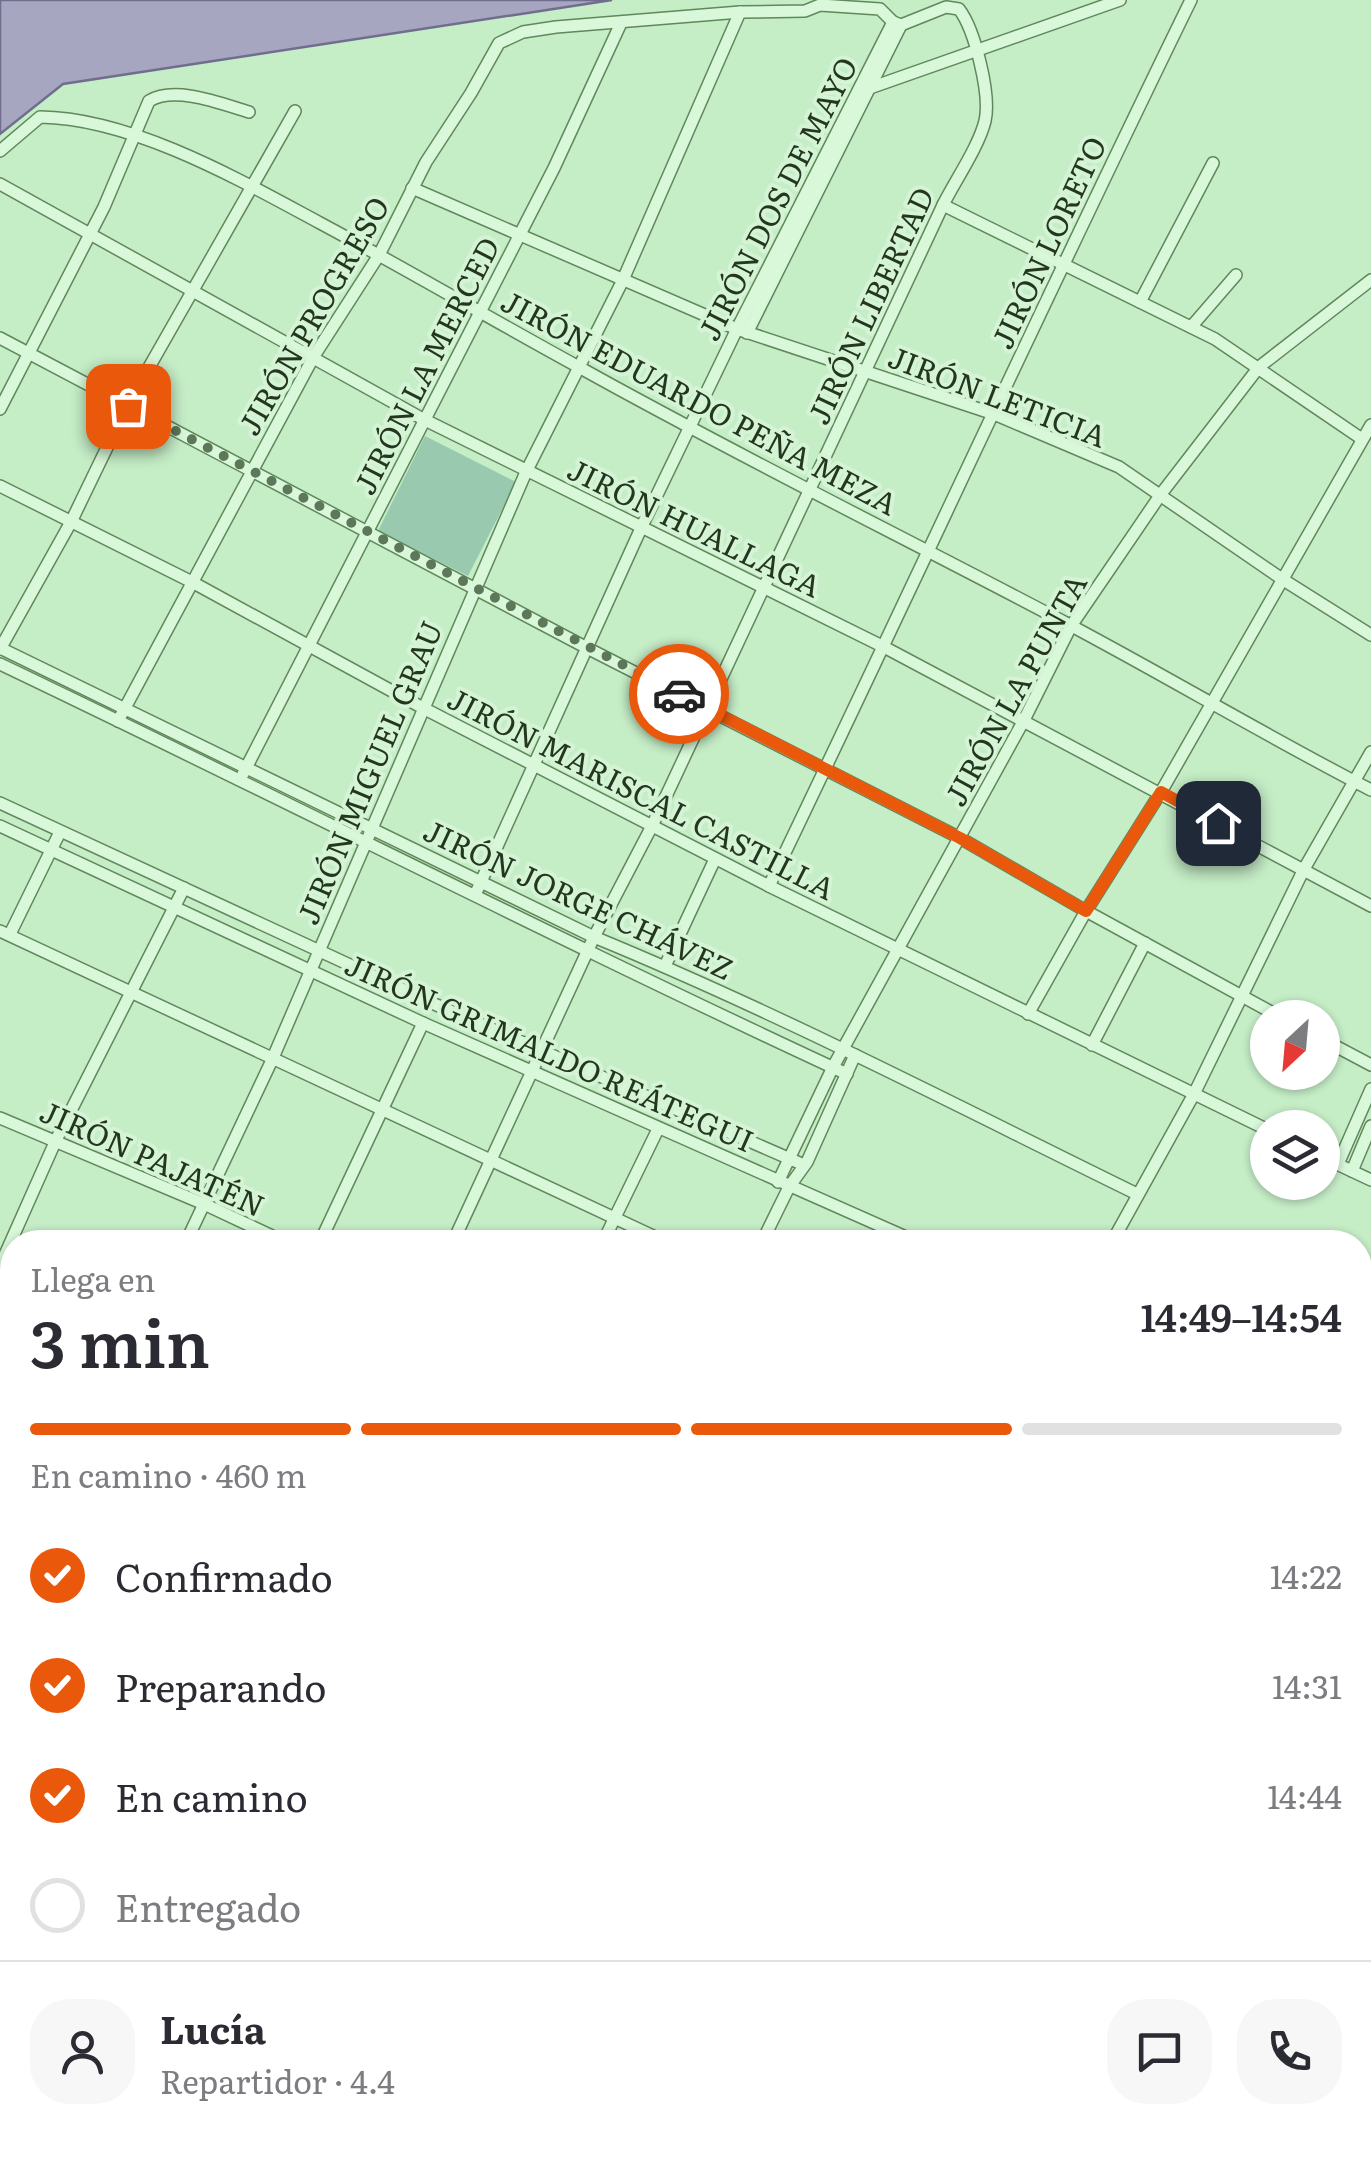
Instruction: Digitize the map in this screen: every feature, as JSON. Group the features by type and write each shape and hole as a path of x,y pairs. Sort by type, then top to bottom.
{"street":[{"path":"864,90 1120,0"},
{"name":"JIRÓN LORETO","path":"770,886 1190,0"},
{"path":"621,23 740,12 804,12 820,5 880,9 897,24 951,5"},
{"name":"JIRÓN LIBERTAD","path":"459,1230 594,936 653,824 943,204 985,123 976,48 951,5"},
{"name":"JIRÓN MIGUEL GRAU","path":"192,1230 272,1060 526,472 622,282 740,12"},
{"name":"JIRÓN PROGRESO","path":"118,721 314,356 379,255 412,188 499,43 523,32 621,23"},
{"name":"JIRÓN LA MERCED","path":"240,780 482,312 621,23"},
{"name":"JIRÓN DOS DE MAYO","path":"475,895 642,526 897,24"},
{"path":"0,409 90,234 146,107 154,97 179,95 249,112"},
{"path":"0,649 128,406 296,110"},
{"name":"JIRÓN EDUARDO PEÑA MEZA","path":"0,151 40,118 57,118 174,149 254,187 690,428 1071,626 1371,790"},
{"path":"1140,302 1213,163"},
{"name":"JIRÓN HUALLAGA","path":"0,184 423,420 884,647 1371,906"},
{"name":"JIRÓN LETICIA","path":"412,188 742,331 994,414 1119,467 1282,580 1371,635"},
{"path":"943,204 1191,328 1259,367 1362,439"},
{"path":"1191,328 1236,275"},
{"name":"JIRÓN LA PUNTA","path":"784,1184 788,1157 834,1068 849,1053 898,951 1071,626 1161,494 1259,367 1371,280"},
{"path":"0,338 588,650 960,838 1250,1000"},
{"path":"1028,1014 1086,911 1161,792 1371,425"},
{"name":"JIRÓN MARISCAL CASTILLA","path":"0,486 192,582 423,708 770,886 1250,1121"},
{"name":"JIRÓN JORGE CHÁVEZ","path":"0,649 1137,1194"},
{"name":"JIRÓN JORGE CHÁVEZ","path":"0,664 847,1074"},
{"path":"1118,1230 1194,1094 1304,870 1371,752"},
{"name":"JIRÓN GRIMALDO REÁTEGUI","path":"0,803 318,951 804,1164"},
{"name":"JIRÓN GRIMALDO REÁTEGUI","path":"0,826 424,1023 890,1230"},
{"path":"60,832 5,933 639,1230"},
{"path":"665,966 716,858"},
{"path":"16,1230 56,1140 184,888"},
{"path":"1092,1044 1145,943"},
{"path":"326,1230 424,1023"},
{"path":"1340,1049 1371,1065"},
{"name":"JIRÓN LA PUNTA","path":"784,1184 804,1164 847,1074 849,1053"},
{"path":"1340,1159 1371,1089"},
{"name":"JIRÓN PAJATÉN","path":"0,1118 259,1230"},
{"path":"1352,1171 1371,1126"},
{"path":"609,1230 658,1129"},
{"path":"1340,1165 1371,1180"},
{"path":"767,1230 784,1184"}],"green space":[{"path":"425,436 516,482 468,576 378,531"}],"water":[{"path":"0,0 612,0 63,84 0,134"}],"way so far":[{"path":"128,406 588,650 679,694"}],"route":[{"path":"679,694 960,838 1086,911 1161,792 1218,823"}]}
